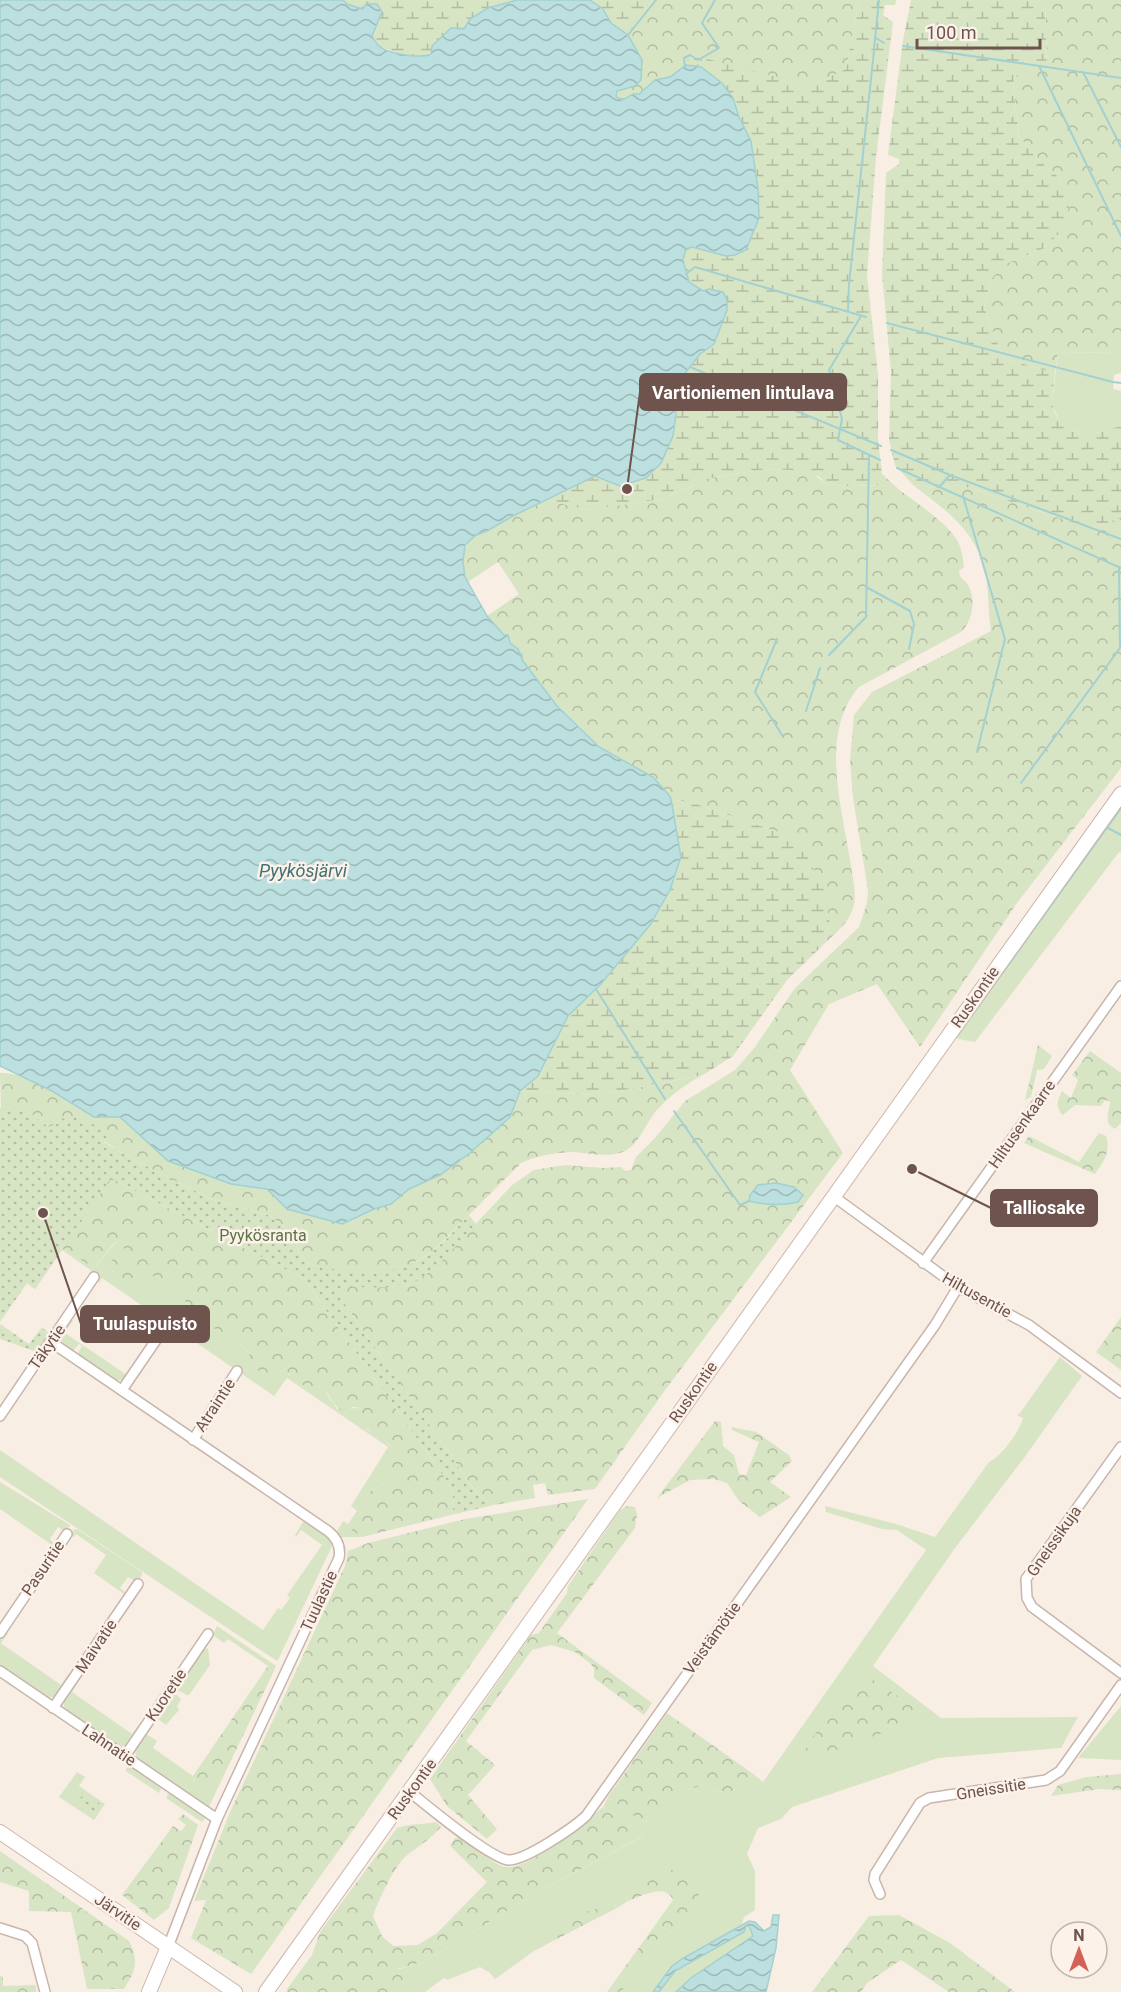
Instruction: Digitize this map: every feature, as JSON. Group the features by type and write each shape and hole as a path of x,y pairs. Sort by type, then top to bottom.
{"main road":[{"name":"Ruskontie","path":"266,1992 1121,794"},
{"name":"Järvitie","path":"0,1832 235,1992"},
{"path":"149,1992 168,1947"}],"street":[{"name":"Hiltusenkaarre","path":"923,1263 1121,986"},
{"name":"Hiltusentie","path":"832,1196 958,1287 1029,1325 1121,1394"},
{"name":"Täkytie","path":"0,1416 94,1278"},
{"name":"Veistämötie","path":"410,1792 487,1850 505,1860 519,1858 577,1825 586,1816 935,1325 958,1287"},
{"path":"122,1390 165,1327"},
{"name":"Tuulastie","path":"51,1342 328,1531 340,1548 339,1558 217,1820 168,1947"},
{"name":"Atraintie","path":"193,1440 237,1371"},
{"name":"Gneissikuja","path":"1121,1447 1026,1580 1027,1598 1032,1607 1121,1672"},
{"name":"Pasuritie","path":"0,1633 67,1534"},
{"name":"Maivatie","path":"53,1708 138,1584"},
{"name":"Kuoretie","path":"125,1756 208,1634"},
{"name":"Lahnatie","path":"0,1671 217,1820"},
{"name":"Gneissitie","path":"879,1894 874,1880 875,1874 920,1803 930,1798 1046,1780 1060,1771 1121,1685"},
{"path":"0,1928 25,1936 32,1943 45,1992"}],"green space":[{"path":"343,0 517,0 488,8 464,29 425,56 404,55 378,46 372,36 382,13 347,4"},
{"path":"590,0 653,0 628,35 611,23 603,9"},
{"path":"653,0 859,0 846,70 810,86 688,59 686,65 670,77 655,80 639,94 632,94 623,100 616,96 617,91 634,86 642,60 628,35"},
{"path":"859,0 896,0 895,5 885,5 883,15 893,22 876,157 867,275 878,375 878,439 882,474 894,485 826,484 820,477 791,470 767,469 715,477 662,499 587,510 547,500 566,488 595,475 620,486 646,479 661,463 676,414 672,390 700,354 714,344 703,291 689,282 683,260 686,249 692,247 726,256 751,141 739,117 733,98 701,67 686,65 688,59 693,58 696,62 708,59 810,86 846,69"},
{"path":"911,0 1045,0 1047,67 1024,61 1013,82 1019,136 1038,160 1063,181 1069,207 1062,230 1045,248 1005,264 991,279 984,307 1003,358 1055,373 1053,405 1058,418 1085,436 1121,426 1121,517 1092,529 961,485 935,488 913,485 895,465 889,440 891,373 882,273 886,173 899,164 899,159 888,155 903,40"},
{"path":"1045,0 1121,0 1121,353 1058,352 1055,373 1003,358 984,307 991,279 1005,264 1045,248 1063,181 1038,160 1019,136 1013,82 1023,61 1047,66"},
{"path":"1058,352 1121,353 1121,373 1114,375 1113,389 1121,391 1121,426 1085,436 1060,422 1052,405"},
{"path":"767,469 807,473 821,479 826,484 894,485 936,518 957,540 964,567 959,571 960,576 968,586 972,598 970,617 961,632 859,687 847,706 839,727 836,750 839,798 855,900 847,921 822,946 830,925 778,832 693,803 671,799 653,777 599,747 557,706 523,661 518,649 487,616 519,594 498,562 468,582 464,573 464,550 468,541 547,500 587,510 662,499 715,477"},
{"path":"913,485 935,488 961,485 1092,529 1121,517 1121,768 1017,903 920,1047 877,984 829,1004 790,1070 843,1153 663,1393 595,1489 548,1495 545,1483 533,1485 535,1498 494,1505 478,1495 337,1293 343,1286 393,1287 440,1262 512,1185 534,1170 565,1165 621,1167 625,1171 631,1170 636,1157 685,1101 735,1070 755,1047 795,988 859,927 867,903 868,890 853,798 850,760 854,715 872,692 991,631 986,576 976,546 959,523"},
{"path":"671,799 693,803 778,832 806,854 824,889 830,925 822,946 787,980 733,1056 703,1075 598,1095 520,1091 538,1076 568,1016 600,985 650,925 670,891 681,857"},
{"path":"1121,802 1121,853 1119,852 975,1042 953,1038"},
{"path":"1038,1045 1052,1056 1044,1069 1037,1070 1031,1097 1025,1100"},
{"path":"1090,1051 1121,1073 1121,1123 1115,1129 1111,1127 1108,1120 1110,1102 1105,1100 1101,1106 1075,1105 1063,1115 1058,1106 1062,1091 1071,1098 1078,1080 1072,1075"},
{"path":"0,1073 13,1074 37,1083 95,1116 120,1117 168,1161 231,1184 267,1189 287,1209 342,1224 391,1204 409,1189 440,1175 470,1153 510,1117 520,1091 598,1095 703,1075 678,1091 662,1105 630,1148 625,1151 612,1155 557,1153 521,1163 432,1252 391,1272 367,1273 341,1272 307,1264 284,1226 271,1216 213,1200 132,1159 104,1141 57,1124 48,1127 24,1108 1,1109"},
{"name":"Pyykösranta","path":"0,1108 24,1108 48,1127 57,1124 60,1119 75,1117 100,1127 108,1133 104,1142 132,1159 213,1200 271,1216 284,1226 307,1264 356,1272 388,1271 403,1267 433,1251 469,1215 476,1224 441,1262 418,1280 391,1287 343,1286 337,1293 478,1495 494,1505 451,1515 453,1499 443,1475 304,1279 111,1178 35,1289 27,1283 0,1322"},
{"path":"0,1120 61,1248 94,1268 117,1241 124,1243 124,1250 112,1270 125,1280 133,1280 142,1271 169,1282 183,1291 207,1324 240,1344 249,1353 284,1368 289,1375 323,1388 337,1409 360,1408 367,1430 379,1435 391,1447 391,1479 368,1493 360,1514 347,1526 362,1537 340,1537 337,1531 343,1521 348,1524 357,1511 351,1506 388,1447 287,1378 274,1396 102,1278 99,1283 97,1279 85,1281 92,1271 62,1250 35,1289 27,1283 14,1302"},
{"path":"1099,1133 1106,1136 1108,1147 1104,1160 1095,1174 1024,1143 1029,1136 1079,1162"},
{"path":"90,1167 304,1279 443,1475 454,1504 451,1515 362,1537 346,1526 360,1514 368,1493 391,1479 390,1471 382,1471 380,1466 391,1446 359,1421 362,1415 360,1408 353,1407 344,1411 340,1409 321,1387 300,1383 284,1368 279,1367 274,1375 264,1376 251,1363 249,1353 240,1344 207,1324 187,1308 183,1291 169,1282 142,1272 133,1280 125,1280 112,1270 111,1261 124,1250 123,1243 116,1241 94,1268 61,1248"},
{"path":"1121,1317 1121,1370 1096,1352"},
{"path":"71,1319 73,1320 65,1333 127,1375 124,1380 114,1380 77,1355 82,1346 79,1344 73,1351 64,1345 60,1335"},
{"path":"0,1324 29,1344 42,1327 51,1335 38,1352 0,1339"},
{"path":"1060,1357 1082,1376 1024,1458 955,1548 873,1666 941,1718 1078,1717 1061,1748 938,1758 792,1807 781,1819 758,1828 747,1854 755,1871 755,1910 744,1917 742,1924 672,1966 653,1992 621,1992 661,1938 675,1930 698,1896 686,1874 632,1894 625,1898 628,1901 617,1908 613,1903 586,1912 549,1939 553,1941 534,1951 495,1979 480,1967 447,1980 444,1978 425,1992 394,1992 406,1982 396,1970 424,1962 531,1896 642,1837 638,1829 603,1807 608,1797 641,1821 652,1822 683,1792 702,1785 731,1793 752,1773 763,1782 926,1550 897,1530 882,1529 826,1512 825,1506 896,1524 935,1537 989,1462 999,1455 1014,1436 1023,1418 1017,1415"},
{"path":"715,1421 721,1422 723,1446 734,1455 739,1474 746,1475 759,1442 732,1430 731,1427 756,1432 789,1455 792,1461 770,1482 791,1497 760,1517 739,1501 727,1483 714,1479 690,1480 657,1498"},
{"path":"0,1450 263,1630 278,1608 281,1610 290,1598 287,1595 322,1545 301,1530 296,1537 303,1522 307,1522 327,1536 333,1544 278,1660 0,1477"},
{"path":"0,1482 70,1525 66,1532 58,1527 50,1539 55,1544 52,1549 52,1545 0,1509"},
{"path":"588,1499 251,1974 191,1938 206,1900 194,1901 231,1810 345,1566 348,1551 368,1543 465,1519"},
{"path":"627,1506 635,1507 637,1514 635,1528 557,1633 652,1703 644,1715 594,1678 594,1669 591,1664 575,1652 551,1645 532,1650 466,1741 495,1765 468,1795 497,1829 487,1839 447,1806 430,1779 531,1635 539,1633 620,1510"},
{"path":"77,1529 142,1572 137,1582 128,1577 120,1588 125,1592 124,1594 94,1573 106,1555 76,1534 74,1537 71,1535 73,1530"},
{"path":"217,1626 276,1666 273,1673 268,1666 228,1639 224,1643 213,1635"},
{"path":"6,1632 8,1633 2,1644 61,1685 68,1675 69,1677 57,1696 47,1698 0,1666 0,1639"},
{"path":"208,1648 210,1665 189,1695 177,1690 203,1650"},
{"path":"268,1666 273,1673 224,1775 209,1787 199,1784 193,1776"},
{"path":"864,1674 928,1716 804,1762 805,1751 810,1740"},
{"path":"75,1682 78,1682 72,1692 132,1734 140,1723 142,1724 128,1746 119,1747 65,1710 63,1700"},
{"path":"175,1693 181,1699 177,1707 179,1710 166,1725 157,1716"},
{"path":"1121,1706 1121,1760 1078,1758"},
{"path":"667,1713 752,1773 731,1793 702,1785 683,1792 652,1822 641,1821 608,1797"},
{"path":"146,1734 157,1741 153,1748 193,1776 194,1781 209,1787 224,1775 209,1807 136,1759 135,1747"},
{"path":"130,1765 162,1787 159,1793 126,1771"},
{"path":"77,1772 85,1777 79,1786 105,1804 94,1820 59,1797"},
{"path":"1121,1774 1121,1790 1100,1789 1051,1796 1058,1785 1086,1777"},
{"path":"84,1793 100,1804 92,1816 76,1804"},
{"path":"168,1794 205,1818 202,1822 166,1798"},
{"path":"603,1807 638,1829 643,1836 531,1896 424,1962 397,1969 407,1982 394,1992 287,1992 312,1955 320,1932 397,1828 436,1822 441,1827 405,1857 396,1868 373,1916 382,1936 393,1946 418,1945 437,1933 487,1882 450,1846 455,1838 459,1838 501,1866 517,1866 557,1844"},
{"path":"183,1814 198,1825 169,1908 154,1920 122,1895 173,1826 181,1831 186,1825 178,1819"},
{"path":"0,1851 129,1941 135,1966 124,1989 87,1989 71,1912 29,1911 29,1891 0,1882"},
{"path":"670,1870 686,1874 699,1895 675,1930 661,1938 621,1992 607,1992 673,1900 669,1895 659,1891 628,1901 625,1898 632,1894 636,1885"},
{"path":"613,1903 617,1908 553,1941 549,1939 551,1928"},
{"path":"899,1915 950,1943 1015,1992 949,1992 901,1960 867,1983 861,1992 812,1992 869,1916"},
{"path":"746,1926 754,1936 691,1978 676,1992 659,1992 675,1971 744,1932"},
{"path":"0,1976 3,1977 3,1986 36,1985 36,1992 0,1992"}],"water":[{"name":"Pyykösjärvi","path":"0,0 343,0 347,4 363,9 366,4 377,4 382,12 372,36 377,44 396,53 419,56 431,54 432,46 451,28 464,29 470,19 488,8 517,0 590,0 603,9 611,23 628,35 642,60 641,80 635,86 617,91 616,97 623,100 633,94 639,94 655,80 670,77 686,65 701,67 722,83 733,98 739,117 751,141 758,189 759,218 746,250 726,256 692,247 686,249 683,260 689,282 703,291 709,289 723,292 727,300 727,310 714,344 700,354 672,390 676,414 673,436 661,463 646,478 620,486 595,476 511,517 476,535 465,545 463,562 465,577 487,616 504,635 508,635 510,643 518,649 523,661 557,706 599,747 653,777 669,795 681,857 670,890 650,925 600,985 568,1016 538,1076 520,1091 510,1117 470,1153 440,1175 409,1189 391,1204 342,1224 287,1209 267,1189 231,1184 168,1161 120,1117 94,1117 52,1091 0,1066"},
{"path":"776,1183 794,1187 803,1195 798,1202 786,1204 749,1201 750,1195 758,1185"},
{"path":"773,1915 779,1915 776,1948 766,1992 676,1992 691,1978 753,1936 749,1926 746,1926 744,1932 675,1971 659,1992 653,1992 672,1966 682,1959 749,1921 755,1922 764,1931 771,1927"}],"waterway":[{"path":"628,35 656,0"},
{"path":"685,67 684,58 690,55 698,60 719,48 702,23 715,0"},
{"path":"874,49 879,0"},
{"path":"876,38 884,43"},
{"path":"903,46 1121,78"},
{"path":"848,311 874,51"},
{"path":"1039,66 1121,236"},
{"path":"1083,72 1121,147"},
{"path":"686,274 695,267 866,317"},
{"path":"861,316 829,370 842,419 838,440 880,460"},
{"path":"887,323 1121,383"},
{"path":"690,367 881,446"},
{"path":"891,450 950,475 1121,539"},
{"path":"829,655 866,617 869,456"},
{"path":"897,468 1121,568"},
{"path":"940,486 950,475"},
{"path":"963,496 1005,639 977,752"},
{"path":"1021,783 1120,648 1119,567"},
{"path":"868,588 910,611 914,624 909,649"},
{"path":"777,639 755,692 782,735"},
{"path":"806,711 820,668"},
{"path":"957,1036 1121,808"},
{"path":"1108,828 1121,835"},
{"path":"596,989 665,1099"},
{"path":"674,1111 740,1205 749,1201"}],"place":[{"name":"Vartioniemen lintulava","path":"627,489"},
{"name":"Talliosake","path":"912,1169"},
{"name":"Tuulaspuisto","path":"43,1213"}]}
